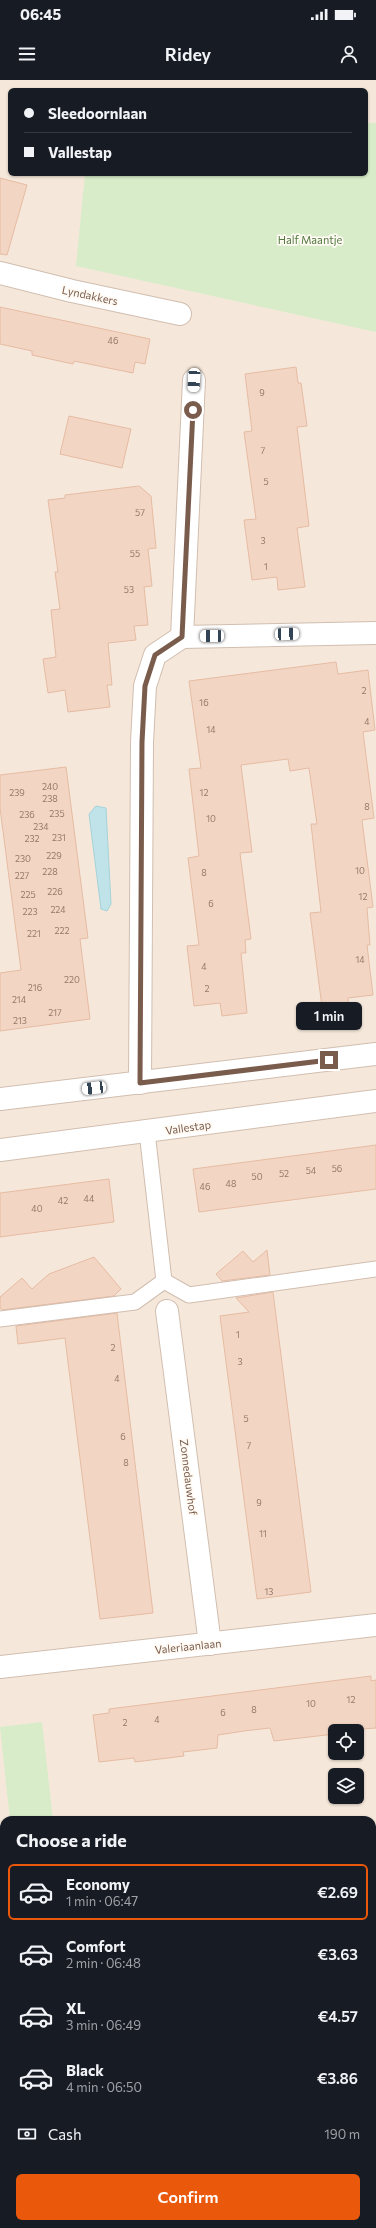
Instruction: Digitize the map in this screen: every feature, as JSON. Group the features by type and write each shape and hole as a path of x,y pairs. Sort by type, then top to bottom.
{"street":[{"name":"Lyndakkers","path":"0,273 72,291 180,314"},
{"path":"182,637 194,380"},
{"path":"140,1083 142,742 145,686 155,655 182,637 376,632"},
{"path":"0,1099 376,1054"},
{"name":"Vallestap","path":"0,1150 376,1101"},
{"name":"Zonnedauwhof","path":"167,1311 210,1644"},
{"name":"Valeriaanlaan","path":"0,1667 376,1625"}],"lane":[{"path":"147,1132 164,1281"},
{"path":"164,1281 189,1296 376,1269"},
{"path":"0,1319 135,1302 164,1281"}],"shaded area":[{"path":"0,80 376,80 376,1816 0,1816"}],"green space":[{"name":"Half Maantje","path":"368,123 376,123 376,332 76,266 85,176 368,176"},
{"path":"42,1722 53,1816 10,1816 0,1727"}],"water":[{"path":"96,806 106,808 111,904 107,911 101,909 89,814"}],"building":[{"path":"0,178 27,185 7,255 0,254"},
{"path":"0,307 150,339 145,364 135,362 133,373 74,361 73,364 32,355 32,351 0,344"},
{"path":"296,367 298,383 301,383 307,426 297,427 309,526 297,528 305,587 278,590 277,577 252,580 244,520 256,519 244,432 252,431 245,374"},
{"path":"69,416 131,429 122,468 60,454"},
{"path":"139,486 151,496 156,548 148,549 152,586 144,587 148,625 134,626 136,640 108,643 112,685 107,685 110,707 68,712 65,690 48,693 43,659 56,657 51,610 60,609 55,572 58,572 48,500 65,498 65,495"},
{"path":"336,662 338,674 368,670 375,730 363,732 374,818 362,820 373,907 367,908 370,945 367,945 373,995 348,998 349,1011 323,1015 310,913 321,912 311,824 317,824 309,768 290,771 288,759 241,765 252,852 240,853 251,939 245,940 246,953 241,953 247,1013 222,1016 220,1003 194,1006 187,946 199,945 188,858 199,856 189,769 201,768 189,681"},
{"path":"66,767 88,938 80,939 90,1019 0,1031 0,973 21,970 0,808 0,775"},
{"path":"376,1145 376,1189 199,1212 193,1169"},
{"path":"109,1179 114,1222 0,1237 0,1193"},
{"path":"267,1250 270,1275 222,1281 216,1274 243,1251 253,1262"},
{"path":"94,1257 121,1289 114,1296 2,1310 0,1308 0,1297 22,1278 32,1289 49,1274"},
{"path":"273,1292 311,1592 257,1599 220,1316 249,1312 236,1298"},
{"path":"117,1313 153,1613 100,1619 65,1338 18,1344 16,1326"},
{"path":"371,1676 371,1681 376,1680 376,1728 364,1729 364,1724 328,1724 328,1735 274,1741 270,1728 244,1731 218,1735 217,1748 183,1752 184,1756 135,1762 134,1758 99,1762 93,1715 109,1713 109,1709"}],"route":[{"path":"193,410 182,637 155,655 145,686 142,742 140,1083 329,1060"}]}
